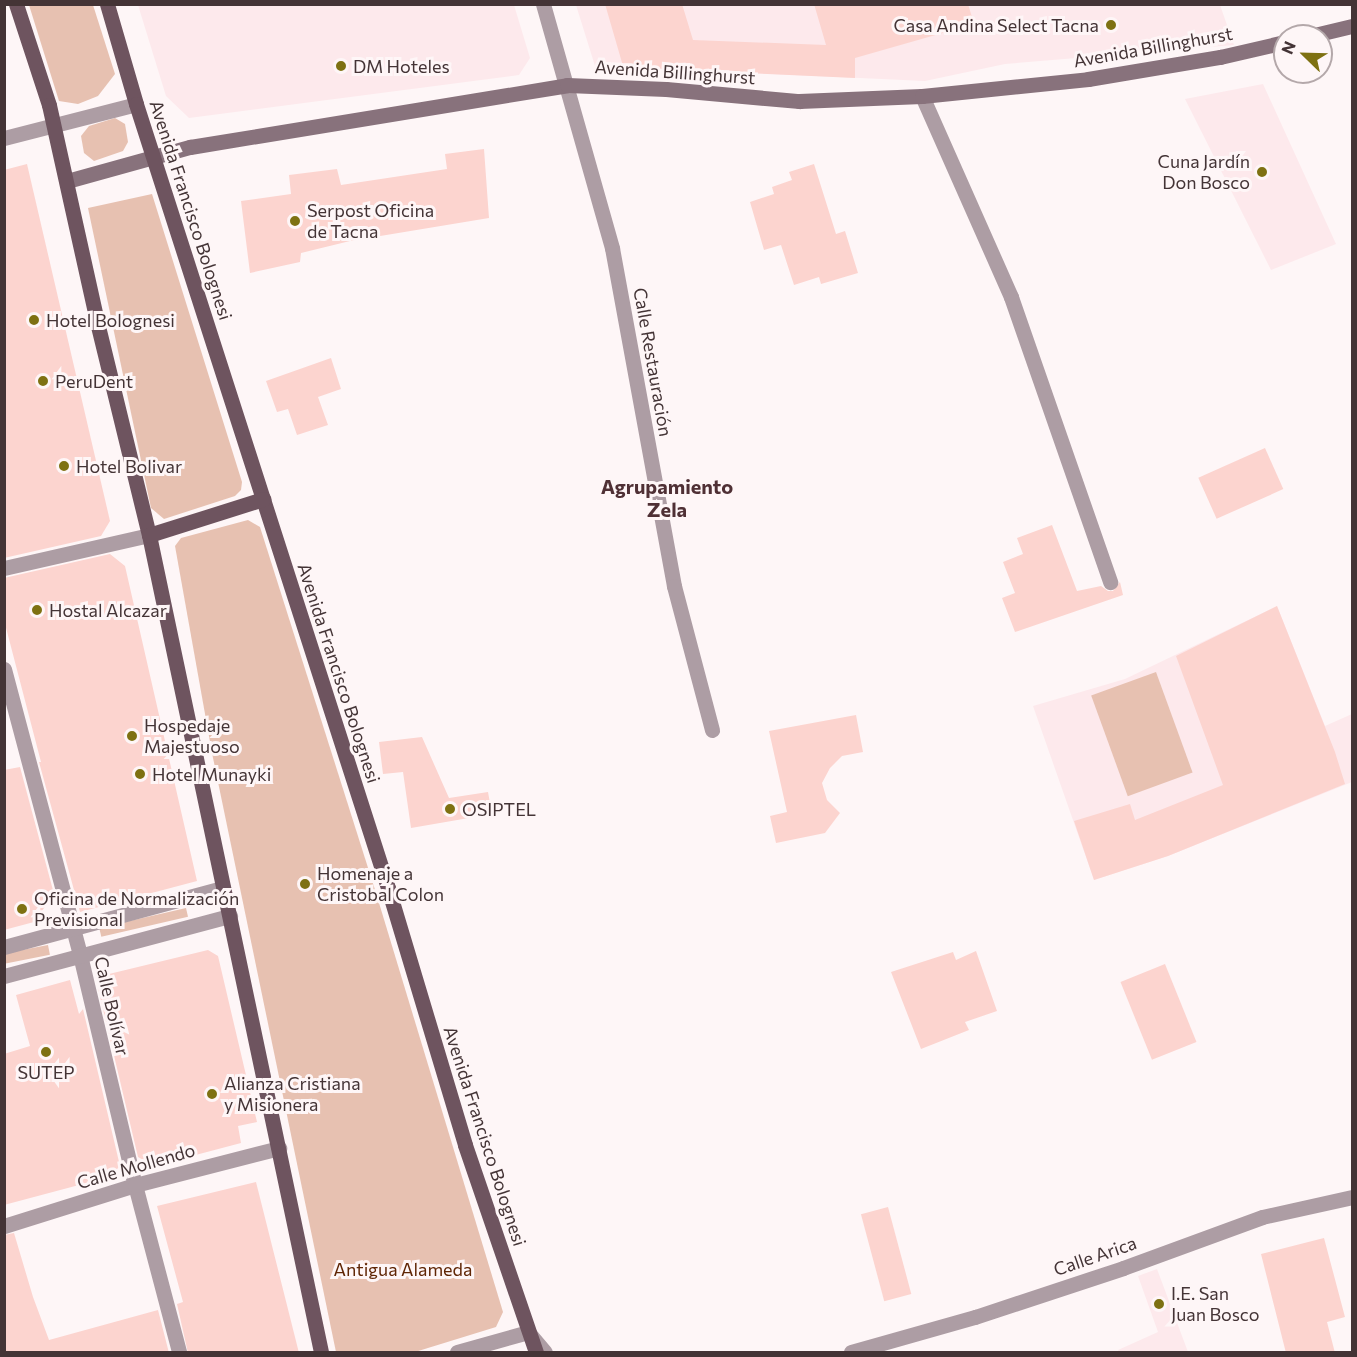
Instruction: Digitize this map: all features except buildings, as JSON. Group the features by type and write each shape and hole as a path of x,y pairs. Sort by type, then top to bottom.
{"main road":[{"path":"16,4 53,124 97,322 149,535 321,1353"},
{"name":"Avenida Francisco Bolognesi","path":"107,4 136,104 388,888 465,1145 536,1353"},
{"path":"149,535 263,499"}],"street":[{"name":"Calle Restauración","path":"543,4 612,248 674,586 712,730"},
{"path":"1333,31 1353,26"},
{"name":"Avenida Billinghurst","path":"67,182 190,147 567,85 666,89 799,101 922,96 1088,79 1209,59 1273,45"},
{"path":"922,96 1011,297 1110,582"},
{"path":"4,138 136,104"},
{"path":"4,568 149,535"},
{"name":"Calle Bolívar","path":"4,669 73,928 135,1185 179,1353"},
{"path":"4,947 223,888"},
{"path":"4,976 230,916"},
{"name":"Calle Mollendo","path":"4,1226 135,1185 279,1148"},
{"name":"Calle Arica","path":"851,1353 975,1317 1123,1268 1262,1217 1353,1197"},
{"path":"457,1353 528,1332 545,1353"}],"shaded area":[{"name":"DM Hoteles","path":"138,5 514,5 530,58 519,75 189,118 166,96"},
{"path":"576,5 1220,5 1234,45 1005,64 925,81 663,69 625,73 603,72 595,66"},
{"name":"Cuna Jardín Don Bosco","path":"1263,84 1336,244 1271,270 1185,99"},
{"path":"1277,606 1325,726 1352,714 1352,782 1168,856 1094,880 1033,706 1125,679"},
{"name":"I.E. San Juan Bosco","path":"1157,1269 1188,1352 1119,1352 1118,1350 1158,1332 1138,1276"}],"green space":[{"path":"29,5 93,5 115,74 98,96 78,104 59,101"},
{"path":"115,118 125,124 128,142 123,151 94,161 84,153 81,136 89,126"},
{"path":"152,194 242,482 241,490 235,496 164,519 151,508 88,208"},
{"name":"Antigua Alameda","path":"248,520 260,527 376,893 503,1312 496,1327 415,1352 336,1352 212,753 175,546 181,538"},
{"path":"1156,672 1193,773 1128,796 1091,696"},
{"path":"186,908 188,917 101,937 99,928"},
{"path":"48,945 50,955 6,963 4,954"}],"place":[{"name":"Casa Andina Select Tacna","path":"1111,25"},
{"name":"DM Hoteles","path":"341,66"},
{"name":"Cuna Jardín Don Bosco","path":"1262,172"},
{"name":"Serpost Oficina de Tacna","path":"295,221"},
{"name":"Hotel Bolognesi","path":"34,320"},
{"name":"PeruDent","path":"43,381"},
{"name":"Hotel Bolivar","path":"64,466"},
{"name":"Hostal Alcazar","path":"37,610"},
{"name":"Hospedaje Majestuoso","path":"132,736"},
{"name":"Hotel Munayki","path":"140,774"},
{"name":"OSIPTEL","path":"450,809"},
{"name":"Homenaje a Cristobal Colon","path":"305,884"},
{"name":"Oficina de Normalización Previsional","path":"22,909"},
{"name":"SUTEP","path":"46,1052"},
{"name":"Alianza Cristiana y Misionera","path":"212,1094"},
{"name":"I.E. San Juan Bosco","path":"1159,1304"}],"district":[{"name":"Agrupamiento Zela","path":"667,498"}]}
